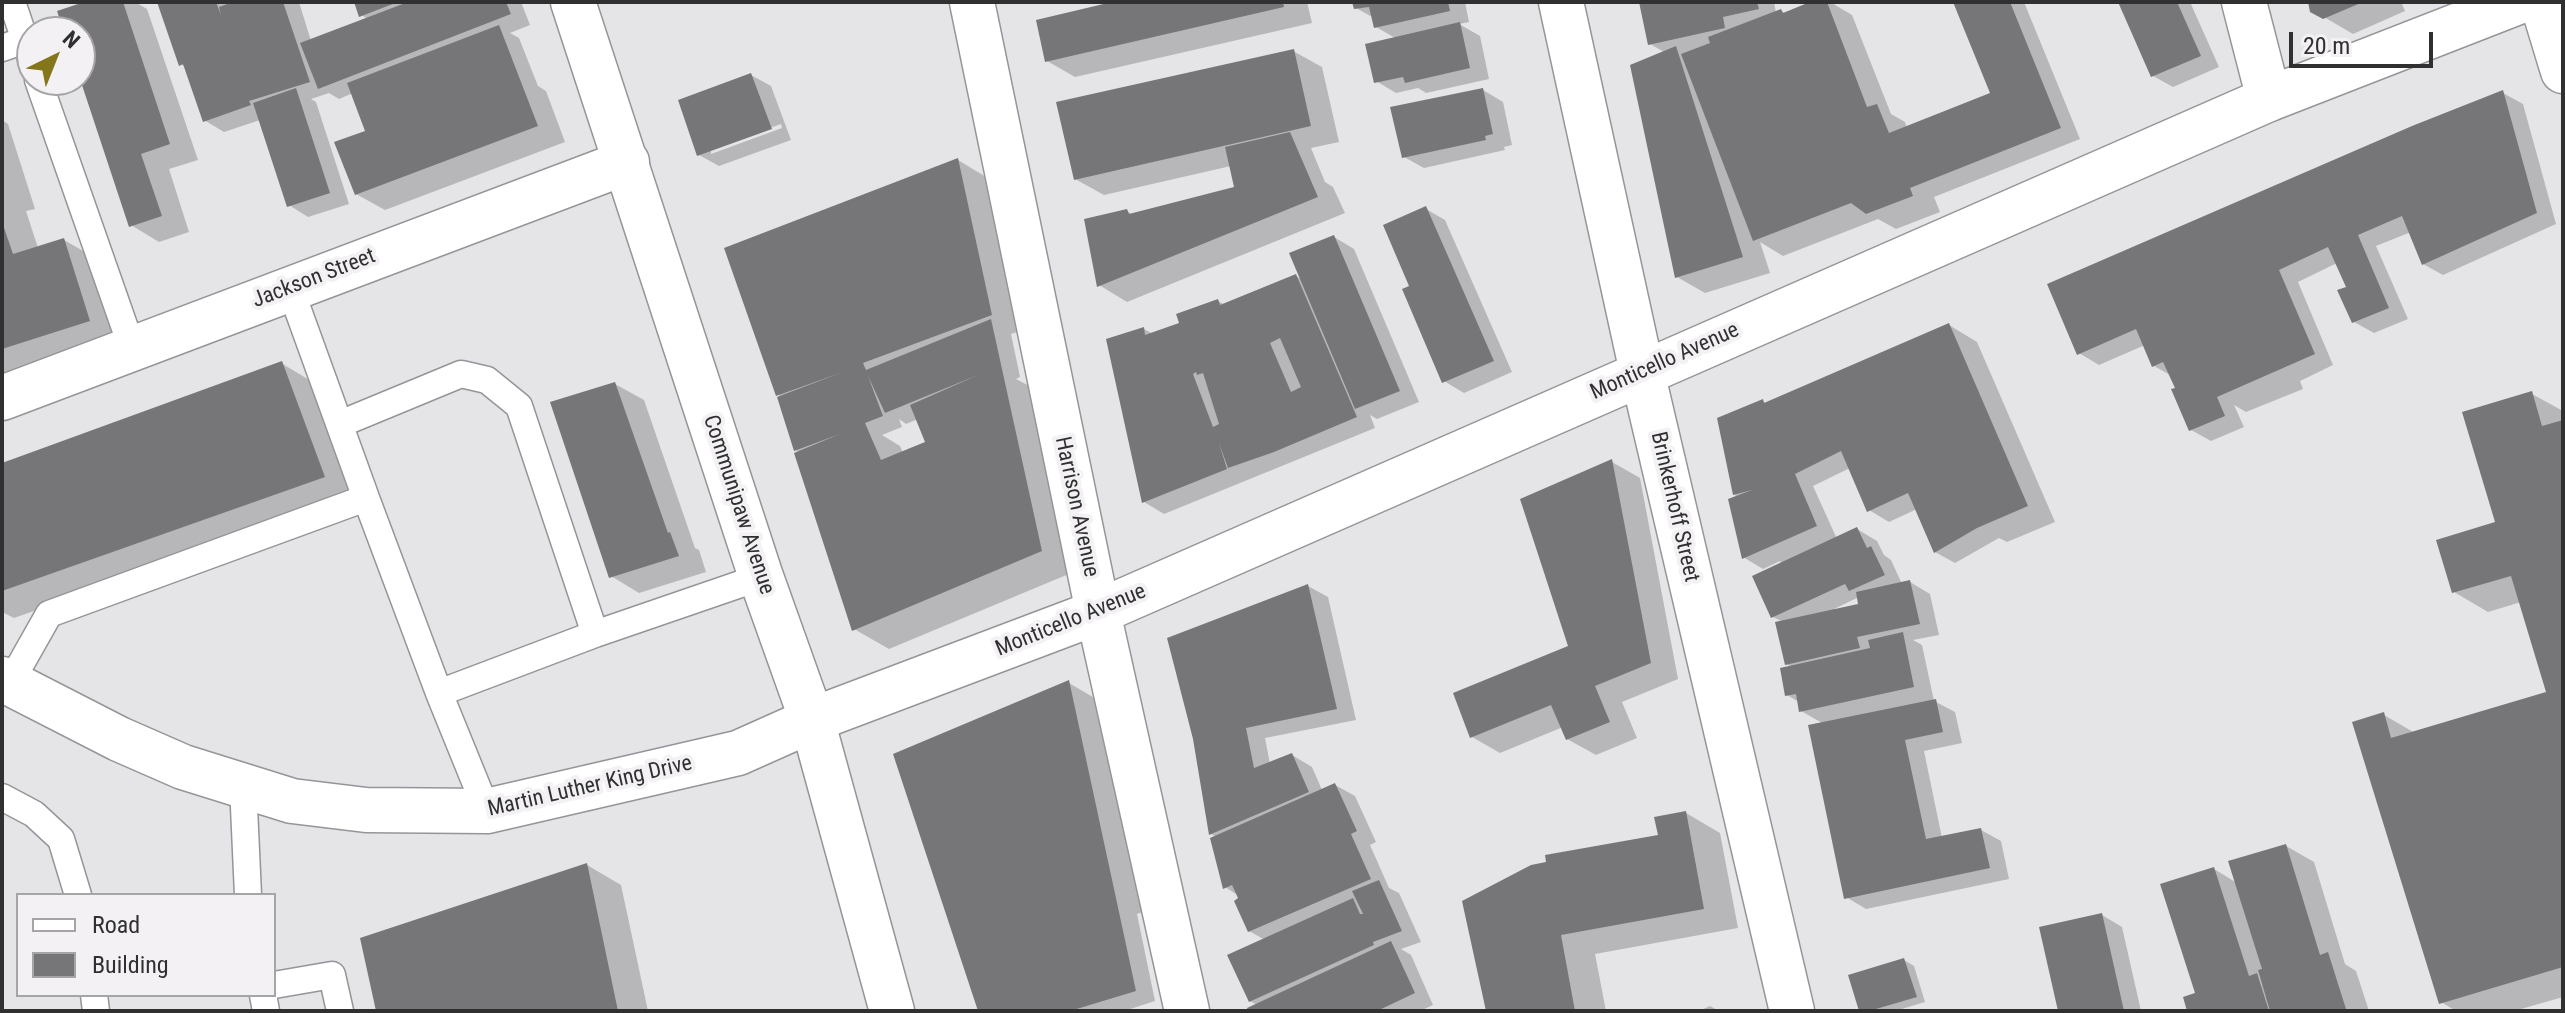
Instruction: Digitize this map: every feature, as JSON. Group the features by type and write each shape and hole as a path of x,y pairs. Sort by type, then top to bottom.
{"street":[{"name":"Communipaw Avenue","path":"573,2 761,577 812,720 892,1011"},
{"name":"Harrison Avenue","path":"972,2 1098,612 1187,1011"},
{"name":"Brinkerhoff Street","path":"1561,2 1642,372 1792,1011"},
{"path":"2244,2 2269,99"},
{"name":"Monticello Avenue","path":"812,720 1098,612 2269,99 2518,2"},
{"path":"2542,2 2563,71"},
{"name":"Jackson Street","path":"2,398 627,162"},
{"name":"Martin Luther King Drive","path":"6,681 119,739 183,767 292,801 351,808 487,811 738,753 812,720"}],"lane":[{"path":"12,2 16,26"},
{"path":"44,96 132,348"},
{"path":"290,288 439,693 487,811"},
{"path":"340,424 461,374 487,380 519,406 595,634"},
{"path":"6,681 49,614 366,498"},
{"path":"439,693 595,634 761,577"},
{"path":"243,785 248,893"},
{"path":"2,797 34,814 61,839 77,893"},
{"path":"276,985 332,975 340,1011"}],"building":[{"path":"84,2 123,2 170,144 141,154 162,216 129,227 86,96 96,96 96,16 59,16 57,11"},
{"path":"157,2 216,2 221,15 219,7 233,2 283,2 310,82 249,101 251,105 203,122"},
{"path":"354,2 398,2 359,17"},
{"path":"408,2 506,2 511,14 318,89 300,43"},
{"path":"1112,2 1283,2 1284,7 1045,62 1036,20"},
{"path":"1352,2 1448,2 1450,11 1374,28 1369,7 1354,9"},
{"path":"1639,2 1757,2 1759,9 1723,17 1725,28 1648,45"},
{"path":"1810,2 1827,2 1867,107 1877,104 1889,133 1990,93 1953,2 2010,2 2061,128 1910,188 1913,196 1866,214 1851,203 1753,241 1681,54 1710,43 1708,37 1781,9 1783,13"},
{"path":"2118,2 2177,2 2201,56 2151,77"},
{"path":"2308,2 2363,2 2323,19 2310,12"},
{"path":"1460,22 1470,68 1405,83 1403,77 1374,83 1365,44"},
{"path":"499,25 538,126 355,195 334,142 365,131 347,83"},
{"path":"1676,46 1743,257 1675,278 1630,65"},
{"path":"1294,49 1311,126 1074,180 1056,102"},
{"path":"751,73 772,129 697,156 678,100"},
{"path":"296,88 330,193 287,207 253,103"},
{"path":"1483,88 1493,134 1485,136 1486,140 1402,158 1390,107"},
{"path":"2503,90 2537,213 2422,265 2402,216 2358,235 2389,308 2352,323 2337,290 2346,287 2328,247 2279,270 2315,354 2217,397 2225,416 2189,431 2163,362 2152,367 2136,329 2077,355 2047,284 2412,126"},
{"path":"1290,132 1318,197 1097,287 1084,219 1127,209 1129,214 1234,187 1225,147"},
{"path":"958,158 992,315 863,363 866,370 991,319 1042,551 852,631 794,453 840,434 794,451 777,397 843,372 776,396 724,248","holes":["978,375 910,405 925,442 881,460 865,423 883,416 868,376 885,413"]},
{"path":"1426,206 1494,361 1442,383 1402,289 1409,286 1383,225"},
{"path":"2,222 13,254 64,238 90,321 2,349"},
{"path":"1334,235 1400,391 1355,409 1289,253"},
{"path":"1296,274 1357,417 1228,468 1219,443 1227,469 1142,503 1106,339 1144,327 1145,335 1179,323 1176,314 1218,299 1220,305","holes":["1280,338 1301,387 1291,392 1270,343","1196,372 1197,375 1203,373 1219,424 1213,427 1193,374"]},
{"path":"1949,323 2028,506 1977,528 1934,553 1908,493 1867,512 1841,451 1795,474 1817,526 1742,559 1728,499 1752,490 1733,495 1717,418 1763,399 1764,403"},
{"path":"282,361 325,477 2,591 2,463"},
{"path":"615,382 679,556 609,578 550,402"},
{"path":"2532,391 2542,426 2563,420 2563,967 2439,1004 2352,722 2384,712 2391,738 2546,692 2511,576 2452,593 2436,540 2495,522 2462,412"},
{"path":"1612,459 1651,663 1595,686 1610,722 1566,740 1551,705 1470,738 1453,693 1568,646 1520,499"},
{"path":"1857,527 1867,548 1871,546 1885,575 1849,591 1845,584 1771,618 1752,576"},
{"path":"1910,580 1920,624 1857,637 1860,648 1785,665 1775,622 1858,604 1856,592"},
{"path":"1308,584 1337,709 1246,728 1254,768 1292,753 1309,792 1209,835 1193,739 1167,638"},
{"path":"1903,632 1914,687 1799,712 1796,694 1785,696 1780,668 1870,648 1868,640"},
{"path":"1069,680 1136,991 1070,1011 978,1011 893,754"},
{"path":"1936,699 1943,732 1905,740 1926,839 1981,828 1990,868 1844,899 1808,725"},
{"path":"1335,783 1357,831 1351,834 1371,879 1248,932 1234,901 1238,898 1232,885 1223,889 1210,838"},
{"path":"1686,811 1704,909 1561,935 1575,1011 1486,1011 1462,901 1531,865 1546,862 1545,855 1658,835 1654,817"},
{"path":"2286,844 2320,955 2328,952 2346,1009 2270,1011 2258,970 2262,969 2228,861"},
{"path":"587,863 618,1011 376,1011 360,938"},
{"path":"2214,867 2249,976 2257,973 2269,1011 2187,1011 2183,997 2195,993 2160,884"},
{"path":"1379,880 1402,931 1249,1002 1227,955 1353,898 1360,914 1363,914 1352,891"},
{"path":"2102,913 2124,1011 2058,1011 2039,927"},
{"path":"1391,941 1415,993 1377,1011 1248,1011 1247,1008"},
{"path":"1904,958 1917,997 1859,1011 1848,975"}]}
